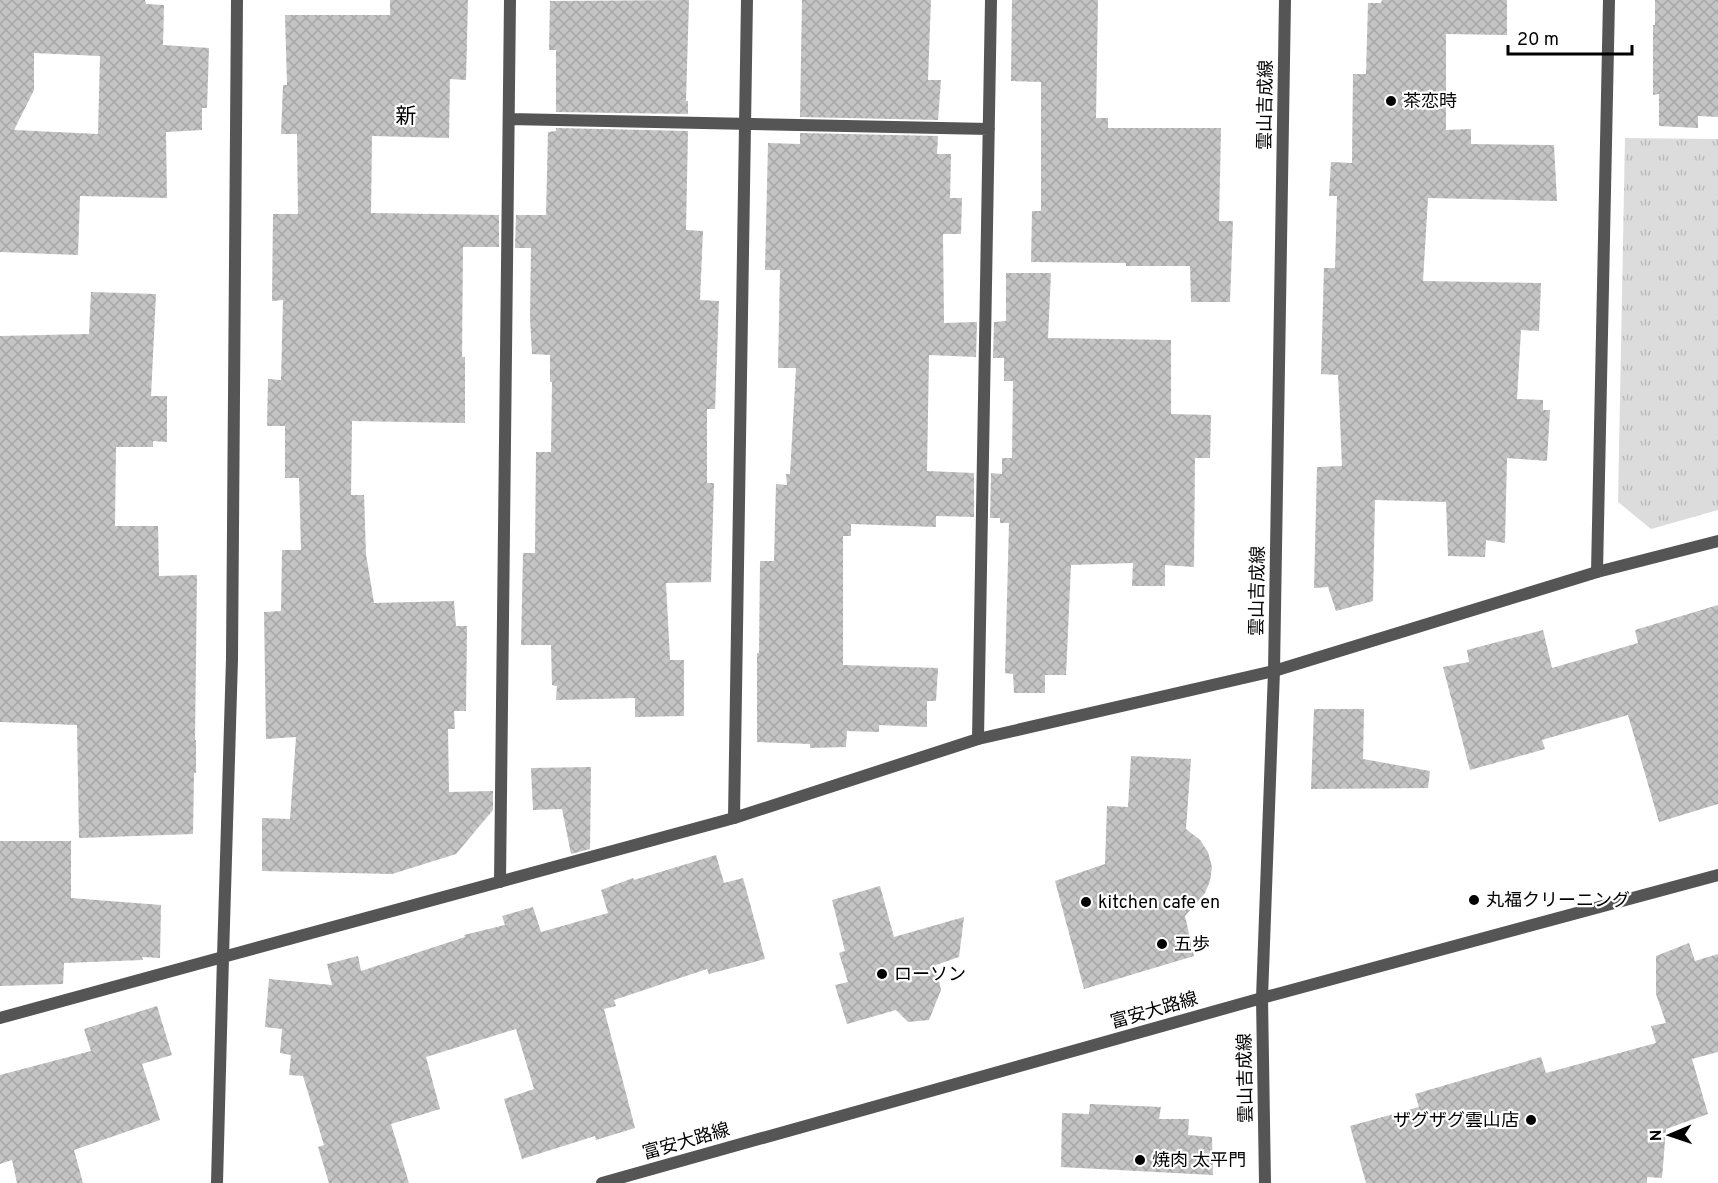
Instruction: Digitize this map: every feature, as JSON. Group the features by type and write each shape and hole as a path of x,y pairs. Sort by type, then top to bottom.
{"street":[{"path":"217,1183 232,658 237,0"},
{"path":"500,882 510,0"},
{"path":"734,818 747,0"},
{"path":"978,739 991,0"},
{"name":"雲山吉成線","path":"1265,1183 1262,998 1274,671 1285,0"},
{"path":"1598,572 1609,0"},
{"path":"509,119 988,129"},
{"path":"0,1018 734,818 978,739 1274,671 1598,572 1718,542"},
{"name":"富安大路線","path":"602,1183 1262,998 1718,874"}],"green space":[{"path":"1625,138 1718,139 1718,510 1651,529 1618,502"}],"building":[{"path":"0,0 145,0 146,4 164,5 163,45 209,48 207,108 202,108 202,130 166,132 167,198 80,196 78,255 0,252","holes":["34,53 100,56 98,134 14,130 34,90"]},
{"path":"390,0 468,0 466,80 450,79 449,138 372,136 371,213 499,215 499,247 463,247 462,357 465,357 465,423 352,421 351,495 364,495 366,554 374,603 454,601 456,626 467,626 466,711 454,711 455,729 448,729 449,792 493,791 493,810 456,854 392,874 262,871 262,818 290,819 296,737 266,739 264,612 281,611 282,550 301,550 299,478 285,478 285,426 267,426 268,379 281,380 283,300 272,301 273,214 298,214 297,134 281,134 283,85 287,85 285,15 390,15"},
{"path":"689,0 686,101 688,101 688,114 556,112 556,50 549,50 550,1"},
{"path":"802,0 931,0 928,80 941,80 938,120 800,117"},
{"path":"1012,0 1098,0 1096,118 1108,118 1108,128 1221,128 1219,221 1233,221 1230,302 1191,302 1190,266 1031,262 1032,211 1041,211 1041,82 1011,81"},
{"path":"1382,0 1507,0 1507,35 1446,34 1446,130 1471,129 1471,144 1554,145 1557,201 1428,198 1423,281 1541,283 1539,331 1521,330 1517,399 1543,400 1543,410 1550,410 1547,461 1507,458 1505,543 1486,540 1485,557 1448,556 1446,502 1375,500 1373,601 1336,611 1328,587 1314,588 1317,467 1342,466 1338,375 1321,374 1324,268 1335,268 1337,196 1329,196 1331,162 1352,163 1353,74 1366,74 1368,3 1381,3"},
{"path":"1655,0 1718,0 1718,117 1698,116 1698,128 1659,126 1659,94 1653,95"},
{"path":"556,128 688,131 686,230 703,231 700,300 719,301 715,409 707,409 707,483 714,483 711,582 666,583 670,660 684,660 684,716 635,717 635,698 556,700 557,686 552,685 551,645 521,645 523,553 535,553 536,452 551,452 552,382 550,382 550,355 532,354 531,248 515,248 516,215 546,215 548,132 556,131"},
{"path":"800,133 938,136 937,154 951,154 950,198 962,198 961,234 943,234 944,323 977,322 976,357 929,355 927,471 974,473 974,517 936,516 936,527 851,524 851,536 843,536 843,665 938,668 936,701 927,701 927,727 879,725 879,732 847,731 846,747 810,748 810,744 757,742 760,561 774,561 776,484 787,485 786,474 790,474 796,368 778,368 780,270 765,270 768,143 800,144"},
{"path":"1006,273 1051,273 1048,338 1171,340 1171,414 1211,415 1210,458 1195,458 1194,567 1165,565 1165,586 1132,586 1133,563 1071,565 1066,675 1045,675 1045,693 1014,693 1013,674 1005,673 1009,523 1000,523 1000,518 990,518 991,473 1002,474 1002,458 1012,458 1013,381 1004,381 1004,358 993,358 994,322 1006,321"},
{"path":"91,292 156,294 151,396 167,396 167,442 153,441 153,447 116,447 115,526 158,526 159,576 197,575 196,773 194,773 193,834 79,838 77,725 0,722 0,336 89,334"},
{"path":"1718,605 1718,804 1659,822 1628,715 1542,740 1545,749 1470,770 1443,667 1469,662 1467,650 1543,630 1552,668 1638,643 1635,630"},
{"path":"1314,709 1364,709 1363,759 1430,771 1428,788 1311,789"},
{"path":"1131,756 1191,759 1186,829 1200,840 1208,852 1212,867 1210,881 1205,893 1185,916 1194,956 1084,989 1055,881 1105,864 1107,806 1128,807"},
{"path":"591,767 590,849 571,854 562,809 533,810 531,768"},
{"path":"0,841 71,841 71,898 161,905 160,958 142,957 143,960 64,963 63,984 0,986"},
{"path":"716,855 724,883 743,878 765,959 709,974 707,969 614,1000 616,1006 604,1009 635,1128 596,1140 595,1136 522,1159 504,1099 534,1089 516,1029 426,1057 440,1109 391,1124 409,1183 329,1183 318,1147 324,1145 303,1076 289,1075 291,1055 280,1053 282,1029 265,1027 269,979 332,985 327,964 358,956 361,971 465,937 464,935 505,925 502,916 533,907 541,932 608,913 601,890 633,878 634,880"},
{"path":"880,886 894,937 964,917 959,957 936,965 941,990 929,1020 908,1022 896,1010 847,1024 835,985 848,982 839,953 845,951 832,900"},
{"name":"ザグザグ雲山店","path":"1689,943 1695,961 1718,954 1718,1052 1692,1059 1708,1114 1666,1129 1662,1178 1647,1177 1647,1183 1366,1183 1350,1126 1419,1107 1415,1094 1541,1057 1546,1073 1656,1043 1651,1026 1666,1023 1656,994 1656,956"},
{"path":"157,1006 172,1055 142,1064 160,1120 74,1150 83,1183 17,1183 12,1160 0,1164 0,1075 91,1051 84,1029"},
{"path":"1090,1104 1161,1107 1159,1119 1189,1119 1188,1135 1212,1137 1213,1175 1061,1167 1062,1113 1089,1114"}],"place":[{"name":"茶恋時","path":"1391,101"},
{"name":"丸福クリーニング","path":"1474,900"},
{"name":"kitchen cafe en","path":"1086,902"},
{"name":"五歩","path":"1162,944"},
{"name":"ローソン","path":"882,974"},
{"name":"ザグザグ雲山店","path":"1531,1120"},
{"name":"焼肉 太平門","path":"1140,1160"}],"district":[{"name":"新","path":"406,116"}]}
